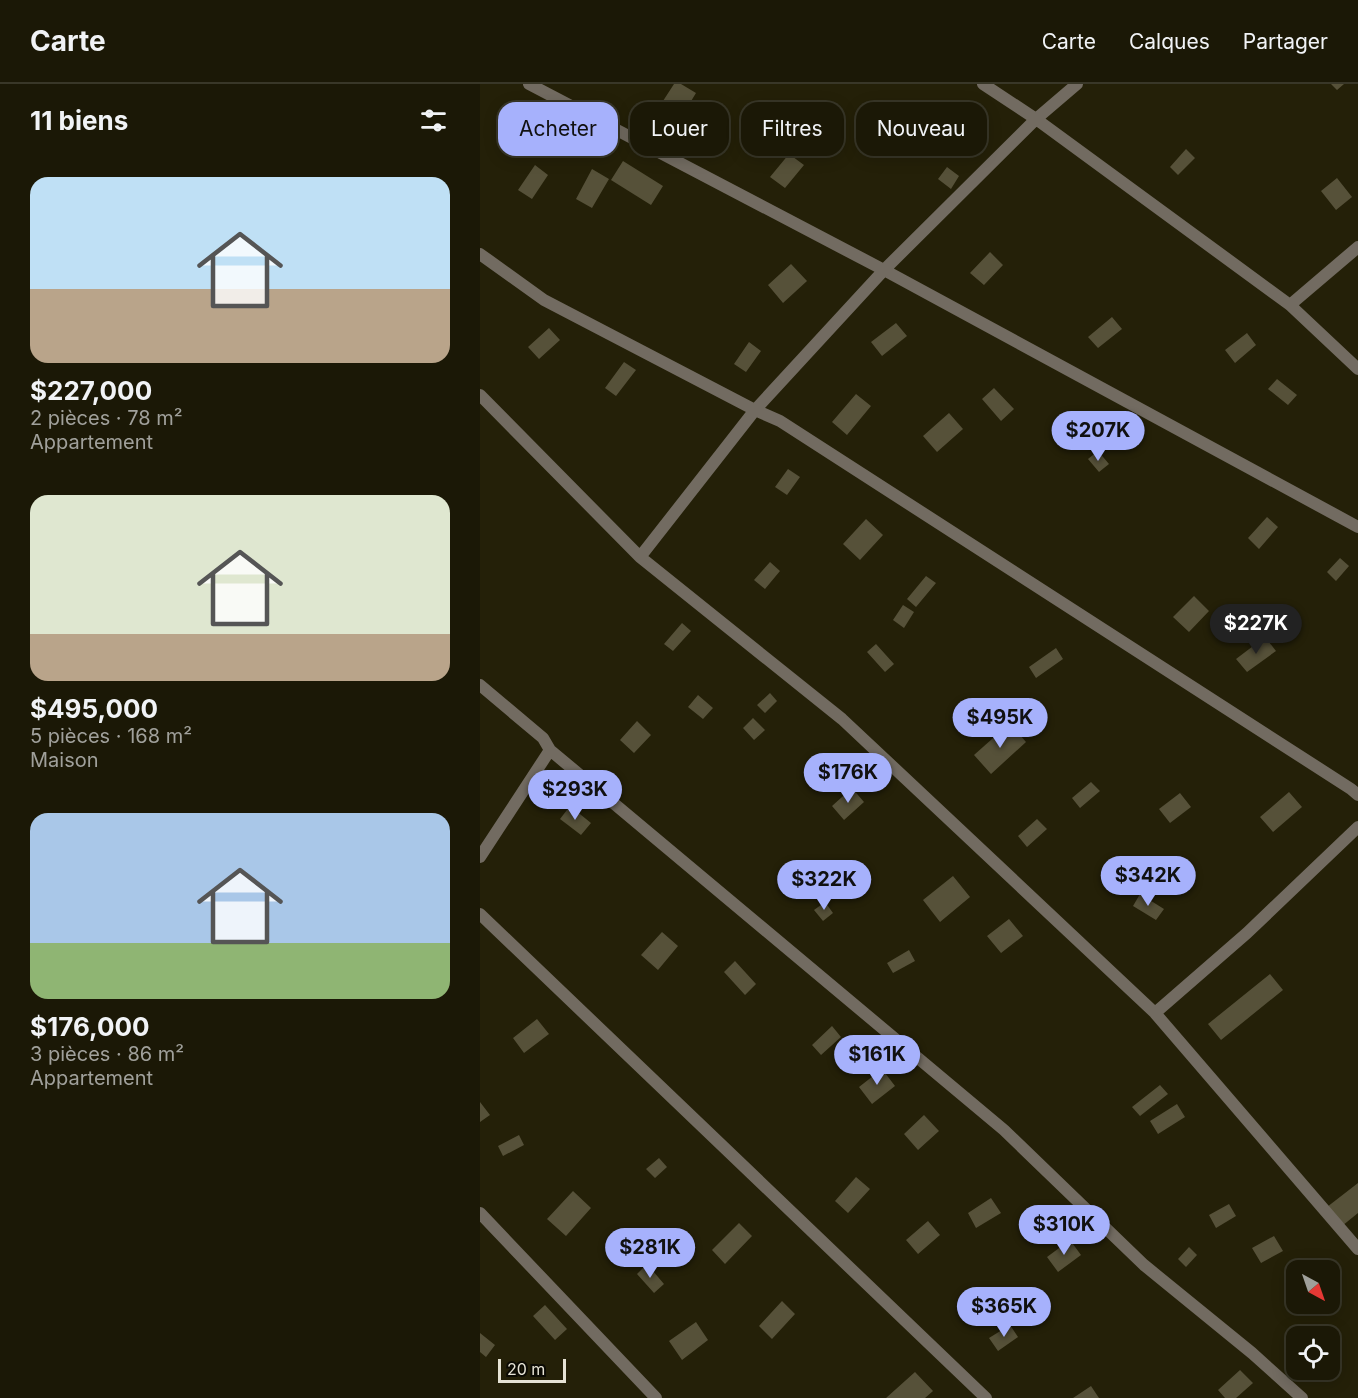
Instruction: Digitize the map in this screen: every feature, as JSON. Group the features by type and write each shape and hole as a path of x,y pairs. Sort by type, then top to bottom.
{"street":[{"path":"529,84 884,270 1358,526"},
{"path":"983,84 1036,119 1290,305 1358,369"},
{"path":"640,556 755,410 884,270 1036,119 1077,84"},
{"path":"1290,305 1358,247"},
{"path":"480,254 544,300 780,421 1358,795"},
{"path":"480,395 640,556 842,719 1155,1013 1358,1249"},
{"path":"480,685 543,738 550,750 1004,1130 1144,1265 1252,1353 1302,1398"},
{"path":"480,856 550,750"},
{"path":"1155,1013 1247,933 1358,827"},
{"path":"480,914 987,1398"},
{"path":"480,1213 656,1398"}],"building":[{"path":"674,84 681,84 696,93 691,102 662,102"},
{"path":"1331,84 1344,84 1337,90"},
{"path":"1186,149 1195,158 1178,175 1170,167"},
{"path":"787,156 792,156 804,165 785,188 770,177"},
{"path":"623,161 663,186 651,205 611,180"},
{"path":"535,165 548,175 532,199 518,190"},
{"path":"947,167 959,176 951,189 938,179"},
{"path":"592,169 609,179 592,208 576,199"},
{"path":"1337,178 1352,197 1336,210 1321,191"},
{"path":"990,252 1003,265 984,285 970,273"},
{"path":"791,264 807,281 783,303 768,285"},
{"path":"1112,317 1122,329 1098,348 1088,337"},
{"path":"896,323 907,336 882,356 871,342"},
{"path":"549,328 560,340 539,359 528,347"},
{"path":"1247,333 1256,345 1235,363 1225,350"},
{"path":"749,342 761,351 746,372 734,364"},
{"path":"624,362 636,370 616,396 605,388"},
{"path":"1277,379 1297,395 1288,405 1268,389"},
{"path":"994,388 1014,409 1001,421 982,399"},
{"path":"856,394 871,406 847,435 832,422"},
{"path":"949,413 963,429 937,452 923,436"},
{"path":"1098,451 1109,464 1099,472 1088,459"},
{"path":"788,469 800,477 787,495 775,487"},
{"path":"1267,517 1278,527 1259,549 1248,538"},
{"path":"866,519 883,535 860,560 843,544"},
{"path":"1340,558 1349,566 1336,581 1327,572"},
{"path":"770,562 780,571 765,589 754,580"},
{"path":"926,576 936,583 916,607 907,599"},
{"path":"1194,596 1209,611 1189,632 1173,617"},
{"path":"903,605 914,612 904,628 893,620"},
{"path":"682,623 691,631 673,651 664,644"},
{"path":"1265,637 1276,651 1247,672 1236,659"},
{"path":"876,644 894,664 885,672 867,652"},
{"path":"1056,648 1063,659 1036,678 1029,667"},
{"path":"770,693 777,701 765,713 757,705"},
{"path":"698,695 713,708 703,719 688,707"},
{"path":"753,718 765,730 754,740 743,728"},
{"path":"637,721 651,735 634,753 620,740"},
{"path":"1010,723 1026,742 991,774 974,755"},
{"path":"1091,782 1100,791 1080,808 1072,798"},
{"path":"852,788 864,802 844,820 832,806"},
{"path":"1289,792 1302,807 1273,832 1260,817"},
{"path":"1180,793 1191,807 1170,823 1159,809"},
{"path":"570,806 591,823 581,835 560,819"},
{"path":"1037,819 1047,829 1027,847 1018,836"},
{"path":"953,876 970,897 940,922 923,900"},
{"path":"1140,894 1164,909 1156,920 1133,906"},
{"path":"825,902 833,913 823,921 814,910"},
{"path":"1009,919 1023,936 1001,953 987,936"},
{"path":"662,932 678,946 658,970 641,955"},
{"path":"909,950 915,961 893,973 887,963"},
{"path":"735,961 756,984 745,995 724,972"},
{"path":"1270,974 1283,990 1221,1040 1208,1024"},
{"path":"537,1019 549,1034 524,1053 513,1038"},
{"path":"832,1026 841,1037 821,1055 812,1045"},
{"path":"882,1069 895,1086 872,1104 859,1087"},
{"path":"1160,1085 1168,1094 1140,1116 1132,1107"},
{"path":"480,1102 490,1115 480,1122"},
{"path":"1177,1104 1185,1117 1158,1134 1150,1121"},
{"path":"924,1115 939,1131 918,1150 904,1134"},
{"path":"519,1135 524,1145 503,1156 498,1146"},
{"path":"659,1158 667,1167 655,1178 646,1169"},
{"path":"856,1177 870,1189 848,1213 835,1201"},
{"path":"1358,1183 1358,1213 1342,1226 1327,1207"},
{"path":"573,1191 591,1208 566,1236 547,1219"},
{"path":"991,1198 1001,1213 976,1228 968,1213"},
{"path":"1229,1204 1236,1216 1216,1228 1209,1215"},
{"path":"928,1221 940,1235 918,1254 906,1240"},
{"path":"739,1223 752,1236 725,1264 712,1250"},
{"path":"1274,1236 1283,1251 1261,1263 1252,1248"},
{"path":"1070,1240 1081,1255 1058,1272 1047,1257"},
{"path":"1189,1247 1197,1255 1186,1267 1178,1259"},
{"path":"647,1264 664,1284 654,1293 637,1274"},
{"path":"782,1301 795,1314 772,1339 759,1326"},
{"path":"545,1305 567,1329 555,1340 533,1316"},
{"path":"696,1322 708,1340 682,1360 669,1341"},
{"path":"1010,1325 1018,1337 998,1351 989,1338"},
{"path":"480,1333 495,1345 486,1357 480,1352"},
{"path":"1240,1370 1253,1383 1236,1398 1225,1398 1218,1390"},
{"path":"915,1372 933,1391 925,1398 886,1398"},
{"path":"1091,1386 1099,1398 1073,1398"}]}
